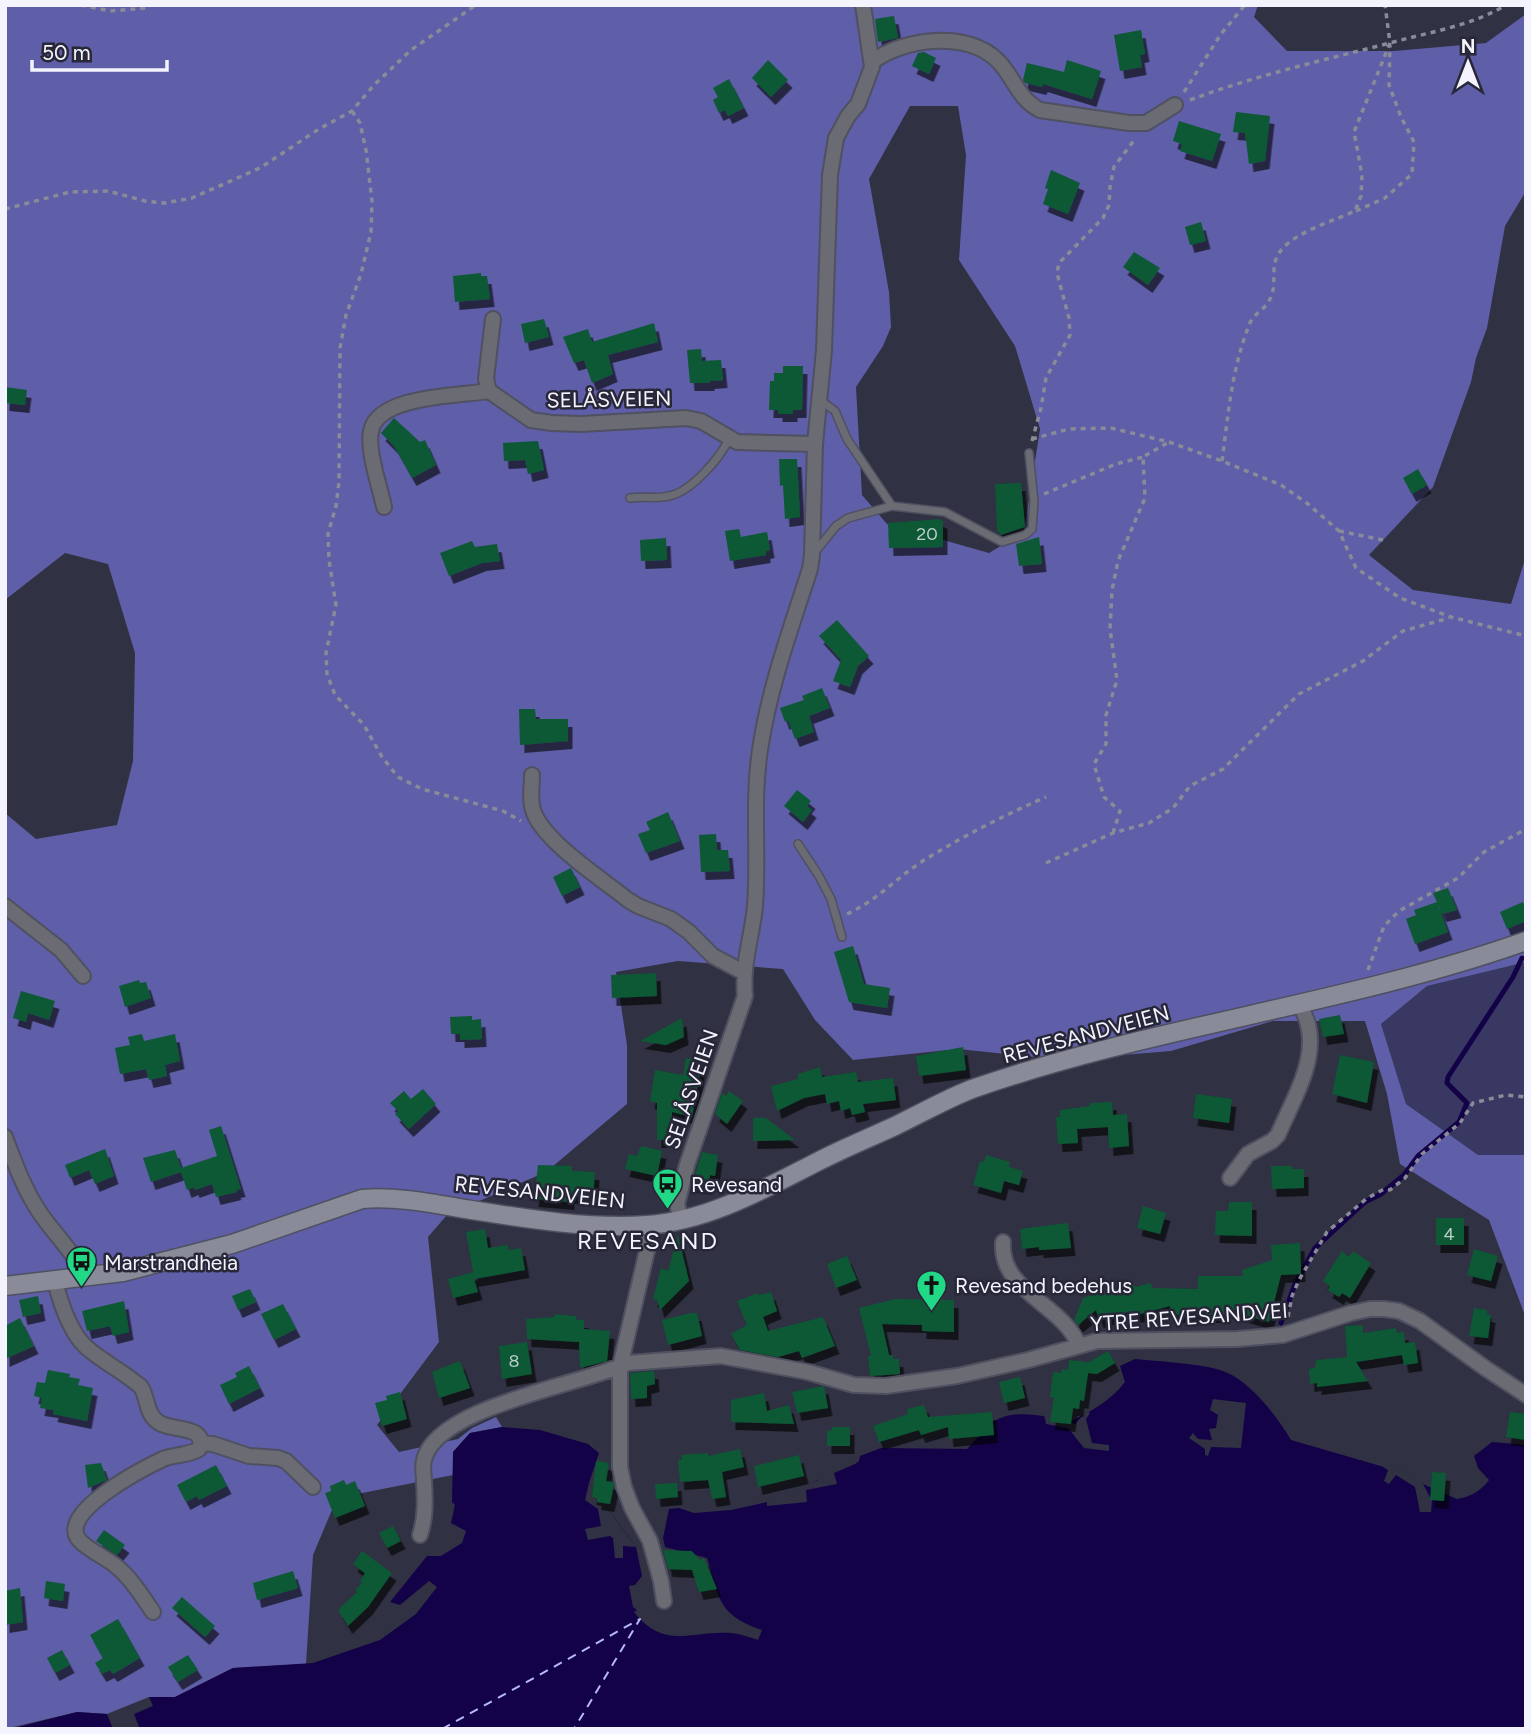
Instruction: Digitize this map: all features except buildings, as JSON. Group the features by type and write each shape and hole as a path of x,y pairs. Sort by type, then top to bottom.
{"main road":[{"name":"REVESANDVEIEN","path":"5,1286 123,1272 232,1244 362,1199 382,1197 554,1221 648,1225 681,1220 731,1205 837,1151 969,1091 1084,1056 1363,989 1478,958 1526,941"}],"street":[{"name":"SELÅSVEIEN","path":"681,1220 677,1204 687,1165 745,996 743,972 755,906 755,807 759,751 771,691 812,555 815,444 824,350 830,175 836,138 848,116 859,104 872,62 863,5"},
{"path":"872,62 886,51 902,45 942,41 966,43 1000,62 1016,90 1040,110 1146,123 1175,106"},
{"path":"384,507 371,445 371,431 375,422 387,410 403,402 489,391 486,379 493,319"},
{"name":"SELÅSVEIEN","path":"489,391 531,421 581,424 686,418 701,421 729,439 755,444 815,444"},
{"path":"532,775 531,799 534,812 545,833 628,900 671,919 689,932 713,956 743,972"},
{"path":"5,906 61,950 83,976"},
{"path":"1230,1178 1248,1154 1278,1135 1302,1082 1310,1054 1310,1028 1299,1004"},
{"path":"5,1137 23,1185 41,1214 80,1265 85,1277"},
{"path":"648,1225 649,1242 620,1367 620,1467 632,1508 650,1541 664,1601"},
{"name":"YTRE REVESANDVEI","path":"1003,1242 1005,1263 1017,1282 1059,1320 1079,1346"},
{"path":"55,1281 74,1331 84,1346 141,1387 148,1409 155,1420 161,1424 193,1431 200,1436 199,1449 193,1453 167,1458 144,1469 92,1502 78,1517 75,1532 79,1541 117,1566 153,1612"},
{"name":"YTRE REVESANDVEI","path":"420,1535 425,1517 424,1460 432,1443 443,1431 461,1419 486,1410 628,1363 651,1360 721,1356 808,1372 854,1385 886,1386 957,1376 1097,1341 1237,1339 1287,1334 1370,1309 1399,1311 1420,1321 1526,1395"},
{"path":"201,1443 214,1444 248,1456 286,1461 313,1488"}],"lane":[{"path":"819,400 835,411 847,439 892,506"},
{"path":"630,498 664,497 679,493 706,471 729,439"},
{"path":"812,555 836,526 848,518 892,506 945,512 1006,542 1030,531 1034,500 1029,453"},
{"path":"798,844 831,899 842,937"}],"path":[{"path":"82,5 110,11 146,8 149,5"},
{"path":"5,209 70,192 108,191 145,201 165,203 192,198 260,169 319,129 352,111 374,85 411,50 476,5"},
{"path":"1175,106 1221,34 1245,5"},
{"path":"1222,461 1242,344 1251,319 1270,300 1274,282 1273,265 1283,247 1305,234 1385,198 1412,174 1414,142 1389,85 1390,43 1385,5"},
{"path":"1175,106 1270,73 1491,15 1507,5"},
{"path":"1355,211 1361,196 1362,175 1354,132 1390,43"},
{"path":"1029,453 1041,408 1045,378 1070,335 1069,318 1057,272 1059,263 1103,218 1109,205 1114,167 1146,123"},
{"path":"1032,439 1069,429 1111,428 1169,442 1222,461 1281,485 1308,504 1339,531 1356,568 1400,598 1451,617 1526,636"},
{"path":"1034,500 1048,491 1115,464 1143,457 1169,442"},
{"path":"1113,833 1120,811 1104,797 1094,764 1106,744 1106,715 1117,680 1110,629 1112,590 1118,561 1145,498 1143,457"},
{"path":"1339,531 1383,540"},
{"path":"1046,863 1113,833 1149,823 1173,808 1190,786 1223,769 1299,694 1363,661 1403,631 1451,617"},
{"path":"837,919 867,905 924,860 1003,816 1046,797"},
{"path":"1363,989 1384,926 1399,911 1458,878 1484,852 1526,829"},
{"path":"1287,1334 1295,1288 1327,1232 1366,1199 1384,1189 1390,1189 1405,1178 1422,1154 1460,1123 1474,1103 1506,1095 1526,1097"}],"shaded area":[{"path":"5,5 1258,5 1254,17 1287,51 1394,51 1486,43 1526,14 1526,191 1505,226 1487,328 1471,382 1433,487 1369,555 1413,590 1511,604 1526,556 1526,962 1427,986 1381,1024 1406,1104 1478,1155 1526,1155 1526,1318 1489,1220 1400,1164 1387,1094 1365,1021 1273,1021 1171,1051 1063,1060 958,1049 853,1060 815,1020 783,969 678,961 616,972 627,1045 627,1104 546,1172 447,1215 428,1237 439,1342 377,1425 399,1452 458,1439 472,1428 496,1417 502,1427 470,1433 453,1452 453,1475 337,1498 313,1555 306,1664 233,1668 175,1697 149,1697 107,1714 77,1712 5,1729 5,813 36,839 117,825 133,761 135,653 108,564 65,553 5,600","holes":["910,106 958,106 966,155 959,260 1015,346 1040,429 1024,532 989,553 887,524 862,495 856,387 883,346 891,327 889,292 869,179"]},
{"path":"1526,962 1526,1155 1478,1155 1406,1104 1381,1024 1427,986"},
{"path":"1135,1359 1199,1365 1223,1371 1241,1381 1258,1396 1291,1440 1384,1467 1457,1499 1475,1493 1489,1480 1478,1468 1474,1456 1492,1442 1526,1445 1526,1729 140,1729 134,1714 153,1706 149,1697 175,1697 233,1668 313,1663 380,1640 416,1614 437,1587 429,1581 400,1605 390,1602 427,1556 441,1556 462,1543 466,1531 451,1523 455,1505 452,1502 453,1452 470,1433 502,1427 540,1430 588,1444 599,1453 589,1483 636,1547 642,1576 635,1585 629,1586 633,1607 637,1610 634,1612 645,1624 668,1635 731,1633 758,1640 762,1630 737,1618 722,1603 707,1558 665,1547 663,1538 669,1509 679,1508 694,1513 731,1510 767,1502 855,1464 860,1456 881,1448 967,1449 995,1421 1011,1415 1041,1416 1067,1423 1091,1411 1113,1395 1125,1382 1120,1366"},
{"path":"77,1712 107,1714 113,1729 10,1729"}],"pier":[{"path":"1213,1399 1246,1403 1241,1448 1211,1447 1208,1456 1205,1455 1205,1449 1189,1438 1193,1433 1198,1439 1212,1440 1209,1429 1216,1428 1218,1415 1210,1410"},
{"path":"1087,1411 1090,1413 1086,1419 1092,1443 1109,1445 1109,1451 1084,1448 1068,1428 1046,1424 1044,1414 1049,1414 1053,1420 1075,1424"},
{"path":"1383,1463 1406,1472 1423,1484 1432,1501 1431,1512 1420,1512 1415,1487 1396,1475 1389,1484 1384,1481 1388,1470 1383,1467"},
{"path":"833,1470 837,1484 806,1490 807,1502 767,1506 767,1502 760,1501 819,1480 818,1476"},
{"path":"589,1483 636,1547 623,1546 623,1558 615,1558 613,1538 610,1536 588,1540 585,1529 601,1526 598,1509 585,1500"}],"waterway":[{"path":"1281,1323 1295,1284 1315,1248 1365,1202 1381,1194 1404,1175 1418,1156 1459,1122 1467,1103 1447,1083 1448,1077 1513,977 1522,958"}],"ferry route":[{"path":"442,1729 640,1619 574,1729"}],"place":[{"name":"Revesand","path":"668,1211"},
{"name":"Marstrandheia","path":"81,1289"},
{"name":"Revesand bedehus","path":"932,1312"}],"district":[{"name":"REVESAND","path":"648,1240"}]}
